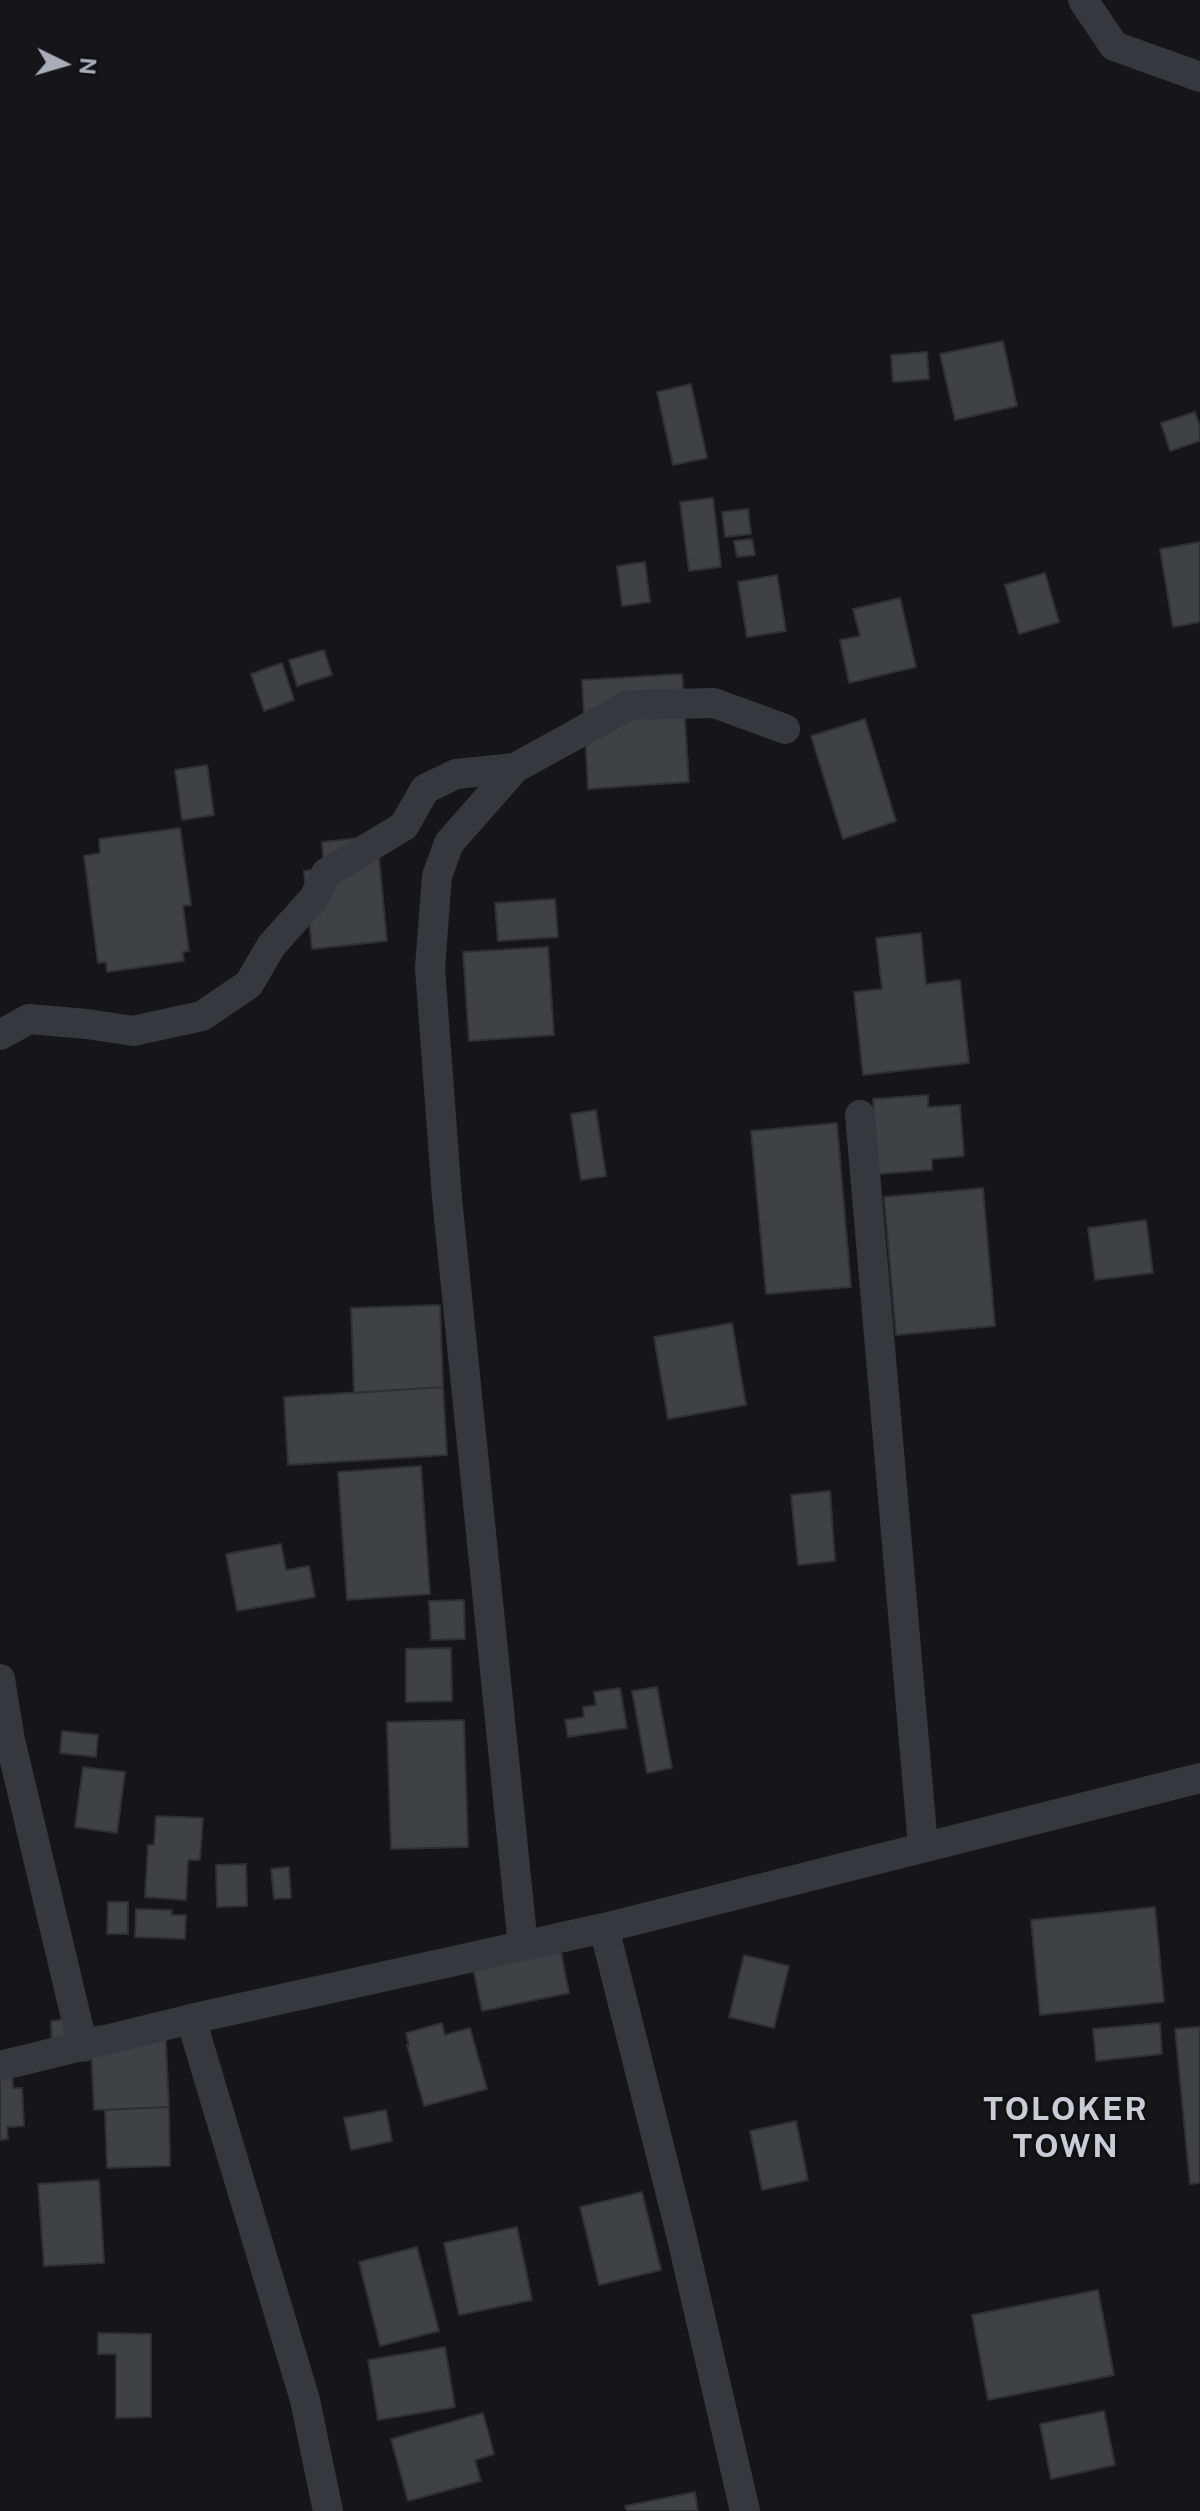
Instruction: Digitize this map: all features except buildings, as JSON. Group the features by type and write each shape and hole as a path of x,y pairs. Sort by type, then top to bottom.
{"street":[{"path":"1083,0 1114,46 1200,77"},
{"path":"523,1946 447,1198 430,968 437,876 449,843 515,768 629,705 714,703 785,729"},
{"path":"0,1035 29,1019 133,1031 202,1016 249,984 271,946 314,898 326,873 404,826 425,789 456,774 515,768"},
{"path":"860,1115 923,1846"},
{"path":"0,1679 10,1740 83,2047"},
{"path":"0,2066 191,2019 604,1928 1200,1778"},
{"path":"604,1928 681,2234 745,2511"},
{"path":"191,2019 305,2400 328,2511"}],"district":[{"name":"TOLOKER TOWN","path":"1066,2128"}]}
